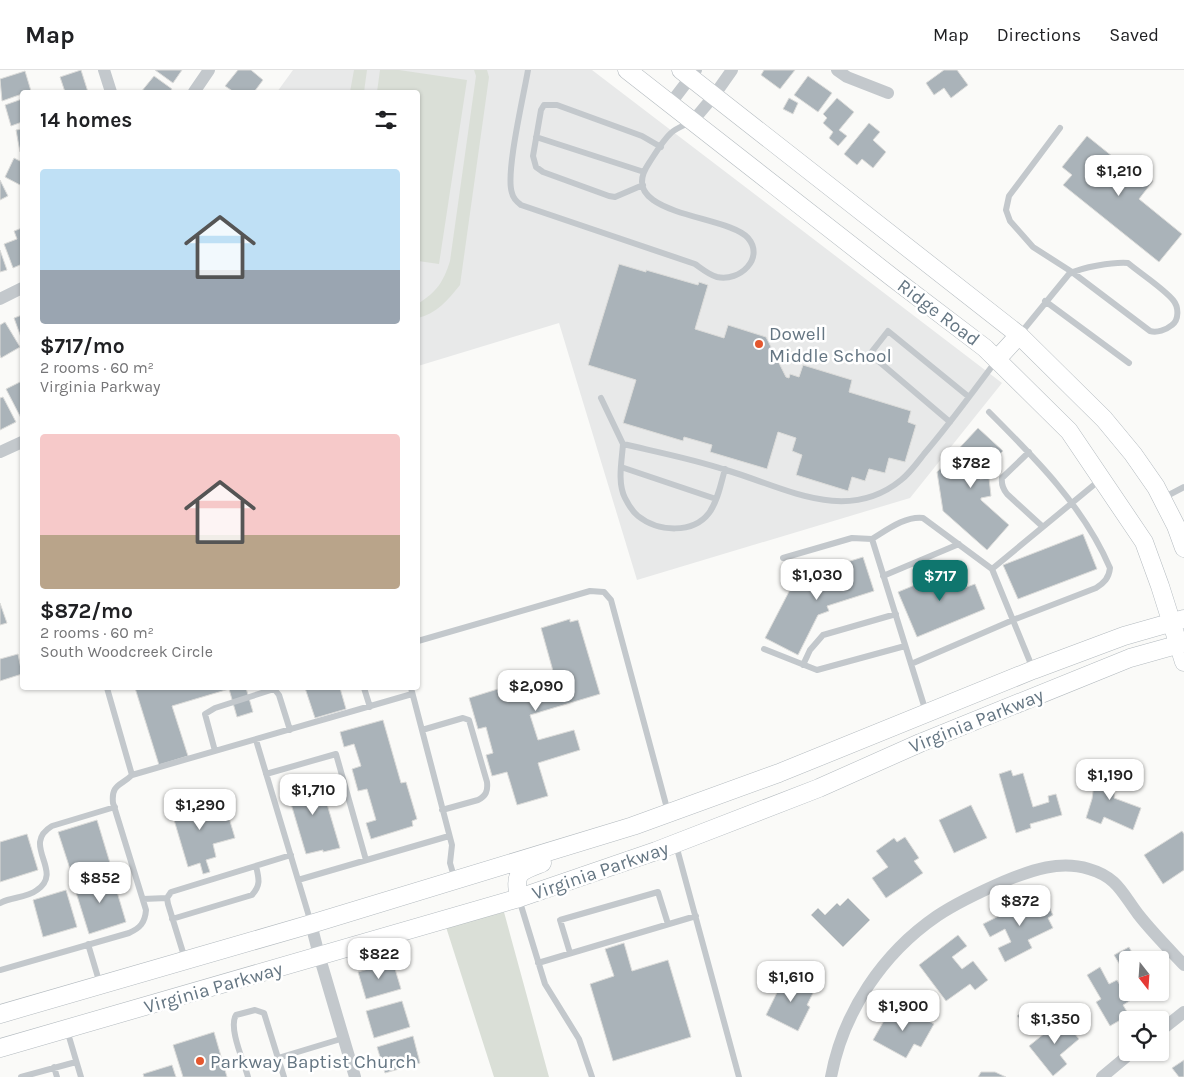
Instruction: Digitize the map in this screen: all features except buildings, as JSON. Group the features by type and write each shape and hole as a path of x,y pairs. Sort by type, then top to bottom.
{"main road":[{"name":"Ridge Road","path":"627,70 998,358 1069,431 1144,542 1178,620 1184,662"},
{"name":"Ridge Road","path":"689,72 713,97 1019,335 1104,419 1133,454 1156,487 1176,526 1184,548"},
{"path":"998,358 1019,335"},
{"name":"Virginia Parkway","path":"0,1014 455,881 669,813 806,763 1033,670 1124,636 1178,620"},
{"name":"Virginia Parkway","path":"0,1048 519,898 676,844 819,788 896,753 1112,665 1181,644"},
{"path":"819,788 826,774 900,740 917,725 922,715"},
{"path":"519,898 516,884 517,877 523,870 578,850 590,839"}],"street":[{"path":"104,70 111,90"},
{"path":"195,90 209,70"},
{"path":"692,122 732,70"},
{"path":"837,70 847,77 888,93"},
{"path":"670,104 689,72"},
{"path":"0,299 20,289"},
{"path":"0,452 20,443"},
{"path":"831,1077 835,1057 851,1015 874,976 904,943 937,916 983,890 1026,872 1046,866 1070,865 1090,869 1109,878 1121,888 1138,914 1184,965"},
{"path":"311,924 355,1077"},
{"path":"1169,1024 1184,1012"},
{"path":"1102,1077 1121,1061"}],"lane":[{"path":"528,70 510,174 511,193 517,201 521,205 695,264 706,273 716,277 726,278 740,274 752,262 752,250 748,239 736,230 656,204 646,194 642,181 649,163 671,132 692,122"},
{"path":"643,185 615,197 609,196 543,172 536,167 533,161 541,110 544,105 557,105 615,125 642,136 661,147"},
{"path":"1019,335 1069,274 1072,272 1121,262 1128,263 1173,300 1178,311 1175,322 1161,330 1150,331 1072,272 1033,247 1010,221 1006,210 1009,196 1060,128"},
{"path":"536,136 644,172"},
{"path":"1045,301 1129,363"},
{"path":"950,422 870,354 888,331 969,397"},
{"path":"623,444 725,469 816,500 847,502 873,497 902,480 950,422 998,358"},
{"path":"601,398 623,444 621,466 624,498 644,520 663,527 676,529 692,526 709,513 716,499 725,469"},
{"path":"911,664 1013,620 1096,588 1106,581 1110,568 1094,536 1072,503 1029,452 989,412"},
{"path":"1029,452 1002,478 1001,483 1002,488 1007,494 1043,527"},
{"path":"621,466 716,499"},
{"path":"992,569 1102,478"},
{"path":"1162,499 1184,487"},
{"path":"783,558 852,538 872,539 897,524 915,517 923,518 992,569 1033,670"},
{"path":"872,539 911,664 922,715"},
{"path":"883,576 959,544"},
{"path":"420,640 590,591 604,592 611,600 669,813"},
{"path":"803,665 810,650 823,635 896,614"},
{"path":"764,649 803,665 821,670 905,646"},
{"path":"108,690 132,775"},
{"path":"215,751 205,714 215,708 271,690 279,694 290,730"},
{"path":"365,690 370,707"},
{"path":"0,969 136,929 144,921 146,910 112,796 115,787 132,775 370,707 412,691 452,845 450,863 455,881"},
{"path":"422,730 463,718 469,720 487,782 488,792 484,797 442,810"},
{"path":"256,740 311,924"},
{"path":"266,774 336,754 366,860"},
{"path":"0,903 33,892 46,880 46,869 39,843 40,836 44,831 52,826 115,807"},
{"path":"298,880 449,836"},
{"path":"676,844 740,1077"},
{"path":"186,960 167,898 171,892 291,856"},
{"path":"172,919 252,895 258,889 260,883 256,866"},
{"path":"570,953 560,920 658,892 668,924"},
{"path":"143,899 167,898"},
{"path":"519,898 545,984 580,1039 592,1077"},
{"path":"538,963 696,916"},
{"path":"88,944 101,985"},
{"path":"248,1077 233,1020 236,1015 255,1010 264,1013 284,1077"},
{"path":"67,1029 81,1077"},
{"path":"278,1058 344,1038"},
{"path":"21,1077 76,1062"},
{"path":"54,1068 57,1077"}],"shaded area":[{"name":"Dowell Middle School","path":"293,70 592,70 1002,383 910,498 637,580 559,323 420,365 420,90 278,90"},
{"path":"354,70 367,70 364,90 350,90"},
{"path":"380,70 399,70 467,80 439,264 420,261 420,90 377,90"},
{"path":"474,70 487,70 489,77 460,285 436,310 420,317 420,302 438,286 445,275 450,261 476,76"},
{"path":"504,912 549,1077 494,1077 446,927"}],"place":[{"name":"Dowell Middle School","path":"759,344"},
{"name":"Parkway Baptist Church","path":"200,1061"}]}
